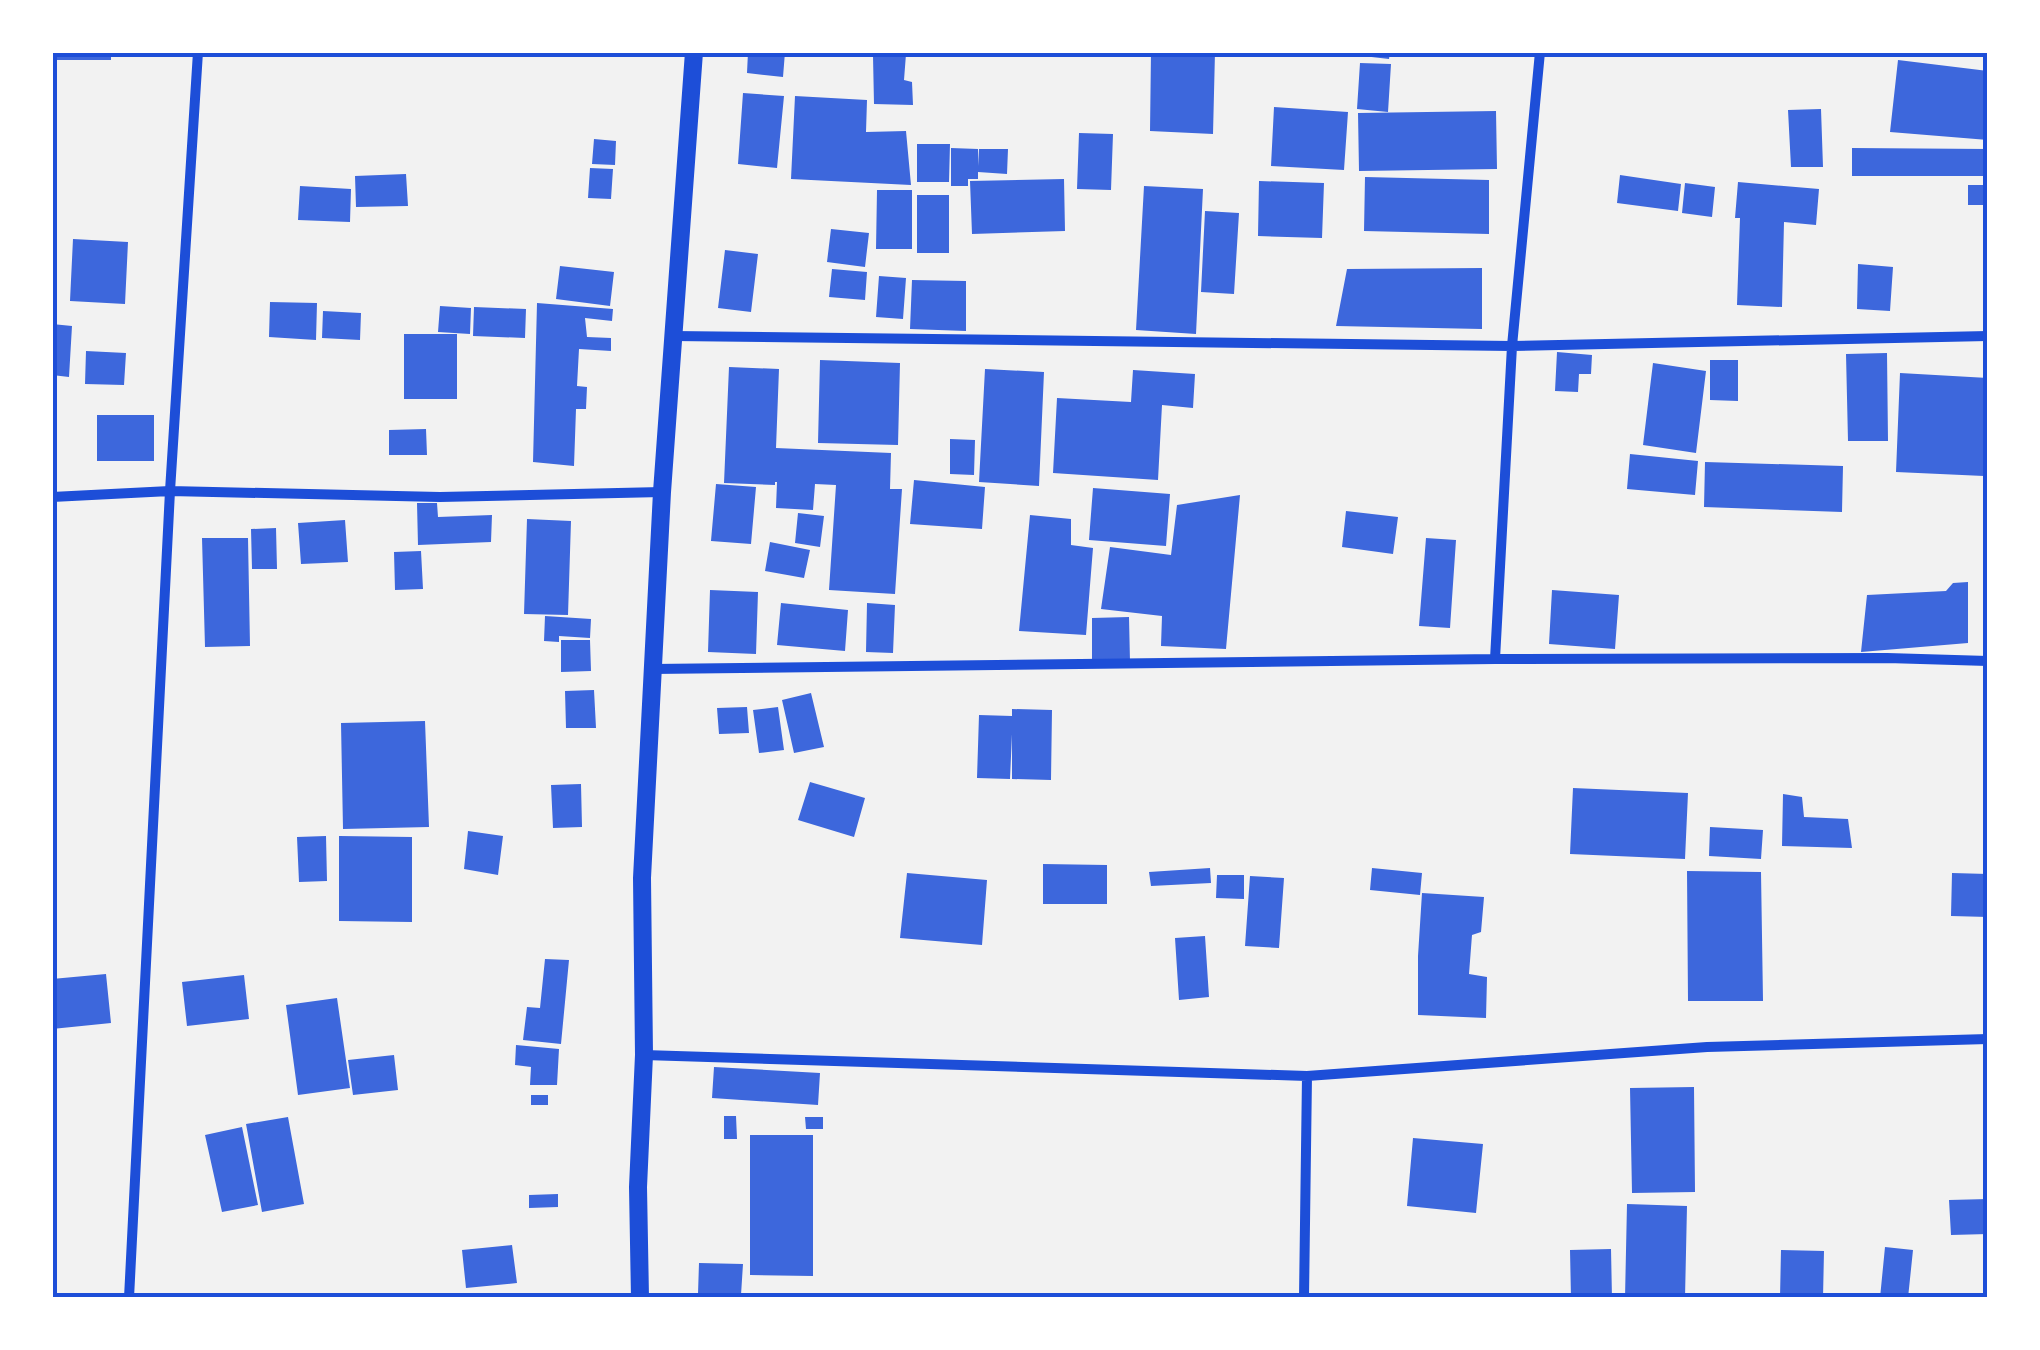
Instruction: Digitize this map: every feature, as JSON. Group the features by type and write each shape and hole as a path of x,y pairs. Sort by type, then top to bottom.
{"street":[{"path":"129,1298 170,491 198,52"},
{"path":"640,1298 642,878 651,668 694,52"},
{"path":"1495,658 1512,346 1540,52"},
{"path":"673,336 1512,346 1988,336"},
{"path":"52,497 170,491 440,497 662,492"},
{"path":"651,668 1495,658 1988,660"},
{"path":"644,1055 1307,1076 1707,1046 1988,1040"},
{"path":"1304,1298 1307,1076"}],"building":[{"path":"52,52 111,52 111,60 52,60"},
{"path":"748,52 785,52 783,77 747,73"},
{"path":"855,52 906,54 904,80 912,82 913,105 874,104 873,56 855,56"},
{"path":"1151,52 1215,52 1213,134 1150,131"},
{"path":"1390,52 1389,59 1354,55"},
{"path":"1898,60 1988,71 1988,140 1890,132"},
{"path":"1360,63 1391,64 1388,112 1357,109"},
{"path":"743,93 784,96 777,168 738,164"},
{"path":"795,96 867,100 866,132 906,131 911,185 791,179"},
{"path":"1274,107 1348,112 1344,170 1271,166"},
{"path":"1821,109 1823,167 1791,167 1788,110"},
{"path":"1496,111 1497,169 1359,171 1358,113"},
{"path":"1079,133 1113,134 1111,190 1077,189"},
{"path":"594,139 616,141 615,165 592,164"},
{"path":"917,144 950,144 949,182 917,182"},
{"path":"951,148 978,149 978,166 979,149 1008,149 1007,174 978,172 978,179 968,179 968,186 951,186"},
{"path":"1852,148 1988,149 1988,176 1852,176"},
{"path":"590,168 613,169 611,199 588,198"},
{"path":"406,174 408,206 356,207 355,176"},
{"path":"1620,175 1681,184 1678,211 1617,203"},
{"path":"1365,177 1489,180 1489,234 1364,231"},
{"path":"1064,179 1065,231 972,234 970,181"},
{"path":"1259,181 1324,183 1322,238 1258,236"},
{"path":"1738,182 1819,189 1816,225 1784,222 1782,307 1737,305"},
{"path":"1685,183 1715,187 1712,217 1682,213"},
{"path":"1968,185 1988,185 1988,205 1968,205"},
{"path":"300,186 351,189 350,222 298,220"},
{"path":"1144,186 1203,189 1196,334 1136,330"},
{"path":"877,190 912,190 912,249 876,249"},
{"path":"917,195 949,195 949,253 917,253"},
{"path":"1205,211 1239,213 1234,294 1201,292"},
{"path":"831,229 869,233 865,267 827,262"},
{"path":"73,239 128,242 125,304 70,301"},
{"path":"725,250 758,254 751,312 718,308"},
{"path":"1858,264 1893,267 1890,311 1857,309"},
{"path":"560,266 614,272 610,306 556,299"},
{"path":"1482,268 1482,329 1336,326 1347,269"},
{"path":"832,269 867,272 865,300 829,297"},
{"path":"879,276 906,278 903,319 876,317"},
{"path":"912,280 966,281 966,331 910,329"},
{"path":"270,302 317,303 316,340 269,337"},
{"path":"537,303 613,309 612,321 585,318 587,337 611,338 611,351 579,349 577,386 587,387 586,409 576,409 574,466 533,462"},
{"path":"440,306 471,308 470,334 438,332"},
{"path":"474,307 526,309 525,338 473,336"},
{"path":"323,311 361,313 360,340 322,338"},
{"path":"52,324 72,326 69,377 52,375"},
{"path":"404,334 457,334 457,399 404,399"},
{"path":"86,351 126,353 124,385 85,384"},
{"path":"1557,352 1592,355 1591,374 1579,374 1578,392 1555,391"},
{"path":"1887,353 1888,441 1848,441 1846,354"},
{"path":"820,360 900,363 898,445 818,443"},
{"path":"1710,360 1738,360 1738,401 1710,400"},
{"path":"1653,363 1706,371 1696,453 1643,445"},
{"path":"729,367 779,369 776,448 891,453 890,489 902,489 895,594 829,590 836,485 815,484 813,510 776,508 777,482 724,483"},
{"path":"985,369 1044,372 1039,486 979,482"},
{"path":"1133,370 1195,374 1193,408 1162,405 1158,480 1053,473 1057,398 1131,402"},
{"path":"1900,373 1988,378 1984,476 1896,472"},
{"path":"97,415 154,415 154,461 97,461"},
{"path":"426,429 427,455 389,455 389,430"},
{"path":"950,439 975,440 974,475 950,474"},
{"path":"1630,454 1698,461 1695,495 1627,489"},
{"path":"1705,462 1843,466 1842,512 1704,507"},
{"path":"914,480 985,487 982,529 910,524"},
{"path":"716,484 756,487 751,544 711,541"},
{"path":"1093,488 1170,494 1166,546 1089,540"},
{"path":"1240,495 1226,649 1161,646 1162,616 1101,609 1110,547 1171,555 1177,505"},
{"path":"417,503 437,503 438,517 492,515 491,542 418,545"},
{"path":"1346,511 1398,517 1393,554 1342,547"},
{"path":"798,513 824,516 820,547 795,543"},
{"path":"1030,515 1071,519 1071,545 1093,548 1086,635 1019,631"},
{"path":"527,519 571,521 568,615 524,614"},
{"path":"345,520 348,562 301,564 298,523"},
{"path":"276,528 277,569 252,569 251,529"},
{"path":"202,538 248,538 250,646 205,647"},
{"path":"1426,538 1456,540 1450,628 1419,626"},
{"path":"770,542 810,550 804,578 765,571"},
{"path":"421,551 423,589 395,590 394,552"},
{"path":"1968,582 1968,643 1861,652 1867,595 1946,591 1953,583"},
{"path":"710,590 758,592 756,654 708,652"},
{"path":"1552,590 1619,595 1615,649 1549,644"},
{"path":"781,603 848,610 845,651 777,645"},
{"path":"867,603 895,605 893,653 866,652"},
{"path":"545,616 591,619 590,638 559,636 559,642 544,641"},
{"path":"1129,617 1130,662 1092,662 1092,618"},
{"path":"561,640 590,640 591,671 561,672"},
{"path":"594,690 596,728 566,728 565,691"},
{"path":"811,693 824,747 794,753 782,700"},
{"path":"747,707 749,733 719,734 717,708"},
{"path":"778,707 784,750 759,753 753,710"},
{"path":"1012,709 1052,710 1051,780 1012,779 1012,734 1010,779 977,778 979,715 1012,716"},
{"path":"425,721 429,827 343,829 341,723"},
{"path":"810,782 865,798 854,837 798,820"},
{"path":"581,784 582,827 553,828 551,785"},
{"path":"1573,788 1688,793 1685,859 1570,854"},
{"path":"1783,794 1802,797 1804,817 1848,819 1852,848 1782,846"},
{"path":"1710,827 1763,830 1761,859 1709,856"},
{"path":"468,831 503,836 498,875 464,869"},
{"path":"326,836 327,881 299,882 297,837"},
{"path":"339,836 412,837 412,922 339,921"},
{"path":"1043,864 1107,865 1107,904 1043,904"},
{"path":"1210,868 1211,883 1151,886 1149,872"},
{"path":"1372,868 1422,873 1420,895 1370,890"},
{"path":"1687,871 1761,872 1763,1001 1688,1001"},
{"path":"907,873 987,880 982,945 900,938"},
{"path":"1952,873 1988,874 1988,917 1951,916"},
{"path":"1217,875 1244,875 1244,899 1216,898"},
{"path":"1250,876 1284,878 1279,948 1245,946"},
{"path":"1422,893 1484,897 1481,932 1472,935 1469,974 1487,977 1486,1018 1418,1015"},
{"path":"1205,936 1209,997 1179,1000 1175,938"},
{"path":"545,959 569,960 561,1044 523,1040 527,1007 540,1008"},
{"path":"106,974 111,1023 52,1029 52,979"},
{"path":"244,975 249,1019 187,1026 182,982"},
{"path":"337,998 350,1088 298,1095 286,1005"},
{"path":"516,1045 559,1049 557,1085 530,1085 531,1067 515,1065"},
{"path":"394,1055 398,1090 353,1095 348,1060"},
{"path":"714,1067 820,1073 818,1105 712,1098"},
{"path":"1694,1087 1695,1192 1632,1193 1630,1088"},
{"path":"531,1095 548,1095 548,1105 531,1105"},
{"path":"724,1116 736,1116 737,1139 724,1139"},
{"path":"288,1117 304,1204 262,1212 246,1124"},
{"path":"805,1117 823,1117 823,1129 806,1129"},
{"path":"242,1127 258,1205 222,1212 205,1135"},
{"path":"750,1135 813,1135 813,1276 750,1275"},
{"path":"1413,1138 1483,1144 1476,1213 1407,1206"},
{"path":"558,1194 558,1207 529,1208 529,1195"},
{"path":"1988,1199 1988,1234 1951,1235 1949,1200"},
{"path":"1627,1204 1687,1206 1685,1298 1625,1298"},
{"path":"512,1245 517,1283 466,1288 462,1250"},
{"path":"1885,1247 1913,1250 1908,1298 1880,1298"},
{"path":"1611,1249 1612,1298 1571,1298 1570,1250"},
{"path":"1781,1250 1824,1251 1823,1298 1780,1298"},
{"path":"699,1263 743,1264 741,1295 698,1294"}]}
